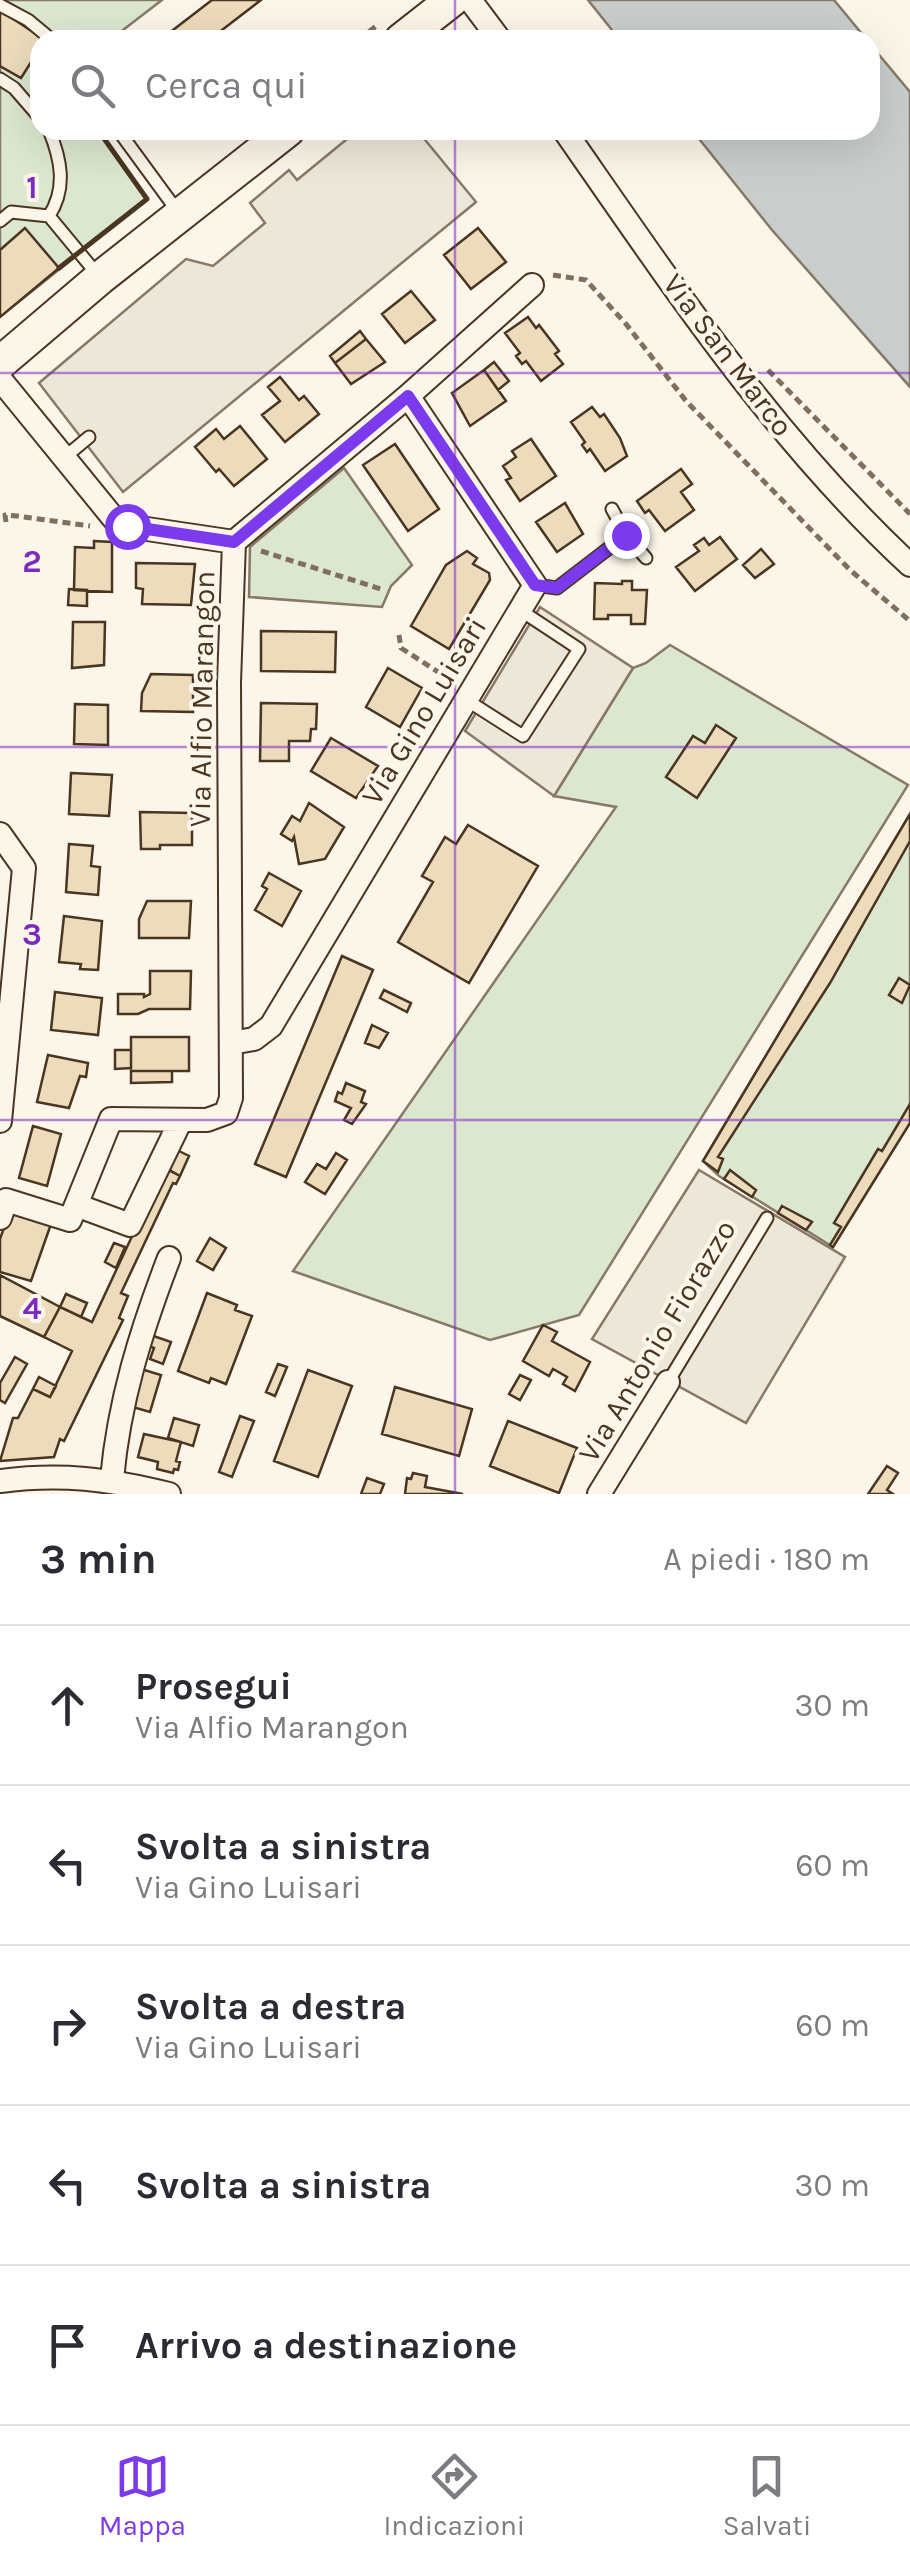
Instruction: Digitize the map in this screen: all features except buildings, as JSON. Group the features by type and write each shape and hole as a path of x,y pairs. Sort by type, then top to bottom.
{"main road":[{"path":"414,30 452,0"},
{"path":"0,363 100,278 275,140"}],"street":[{"path":"470,0 492,30"},
{"name":"Via San Marco","path":"571,140 697,322 772,417 878,536 910,565"},
{"path":"241,544 532,285"},
{"path":"0,379 115,520"},
{"path":"408,396 535,585"},
{"name":"Via Alfio Marangon","path":"76,1205 111,1119 207,1120 226,1113 231,1098 230,682 241,544 127,526 115,520"},
{"name":"Via Gino Luisari","path":"231,1043 254,1039 270,1026 535,585"},
{"path":"0,834 24,868 0,1121"},
{"path":"0,1218 6,1200 70,1220 76,1205 130,1225 181,1120"},
{"path":"112,1479 126,1383 169,1258"},
{"name":"Via Antonio Fiorazzo","path":"599,1494 668,1382"},
{"path":"0,1481 34,1476 112,1479 169,1494"}],"lane":[{"path":"0,5 37,30"},
{"path":"0,79 30,106"},
{"path":"49,216 62,185 52,140"},
{"path":"125,140 181,215"},
{"path":"0,221 11,212 49,216 100,278"},
{"path":"66,457 89,438"},
{"path":"612,509 626,535 646,558"},
{"path":"535,585 557,588 626,535"},
{"path":"466,699 524,736 579,650 520,610"},
{"name":"Via Antonio Fiorazzo","path":"668,1382 767,1218"}],"path":[{"path":"532,285 554,275 586,280 686,401 850,570 910,621"},
{"path":"759,360 910,514"},
{"path":"6,522 5,516 17,516 107,528 115,520"},
{"path":"241,544 384,590"},
{"path":"399,635 401,648 446,678"}],"green space":[{"path":"0,0 162,0 123,30 30,30 30,140 105,140 147,199 0,317"},
{"path":"344,468 412,565 391,586 382,607 249,597 250,547"},
{"path":"670,645 908,785 579,1315 490,1340 293,1271 616,807 554,796 633,668"},
{"path":"910,814 910,1123 833,1247 719,1176 703,1161"}],"shaded area":[{"path":"588,0 834,0 859,30 612,30"},
{"path":"880,56 910,92 910,387 772,230 700,140 880,140"},
{"path":"346,140 425,140 476,202 123,492 39,383 186,259 213,266 265,223 250,203 289,170 297,180"},
{"path":"540,607 633,668 554,796 465,731"},
{"path":"699,1170 845,1257 746,1423 592,1339"}],"wall":[{"path":"59,268 147,199 105,140"}],"route":[{"path":"127,526 234,542 408,396 535,585 557,588 626,535"}]}
